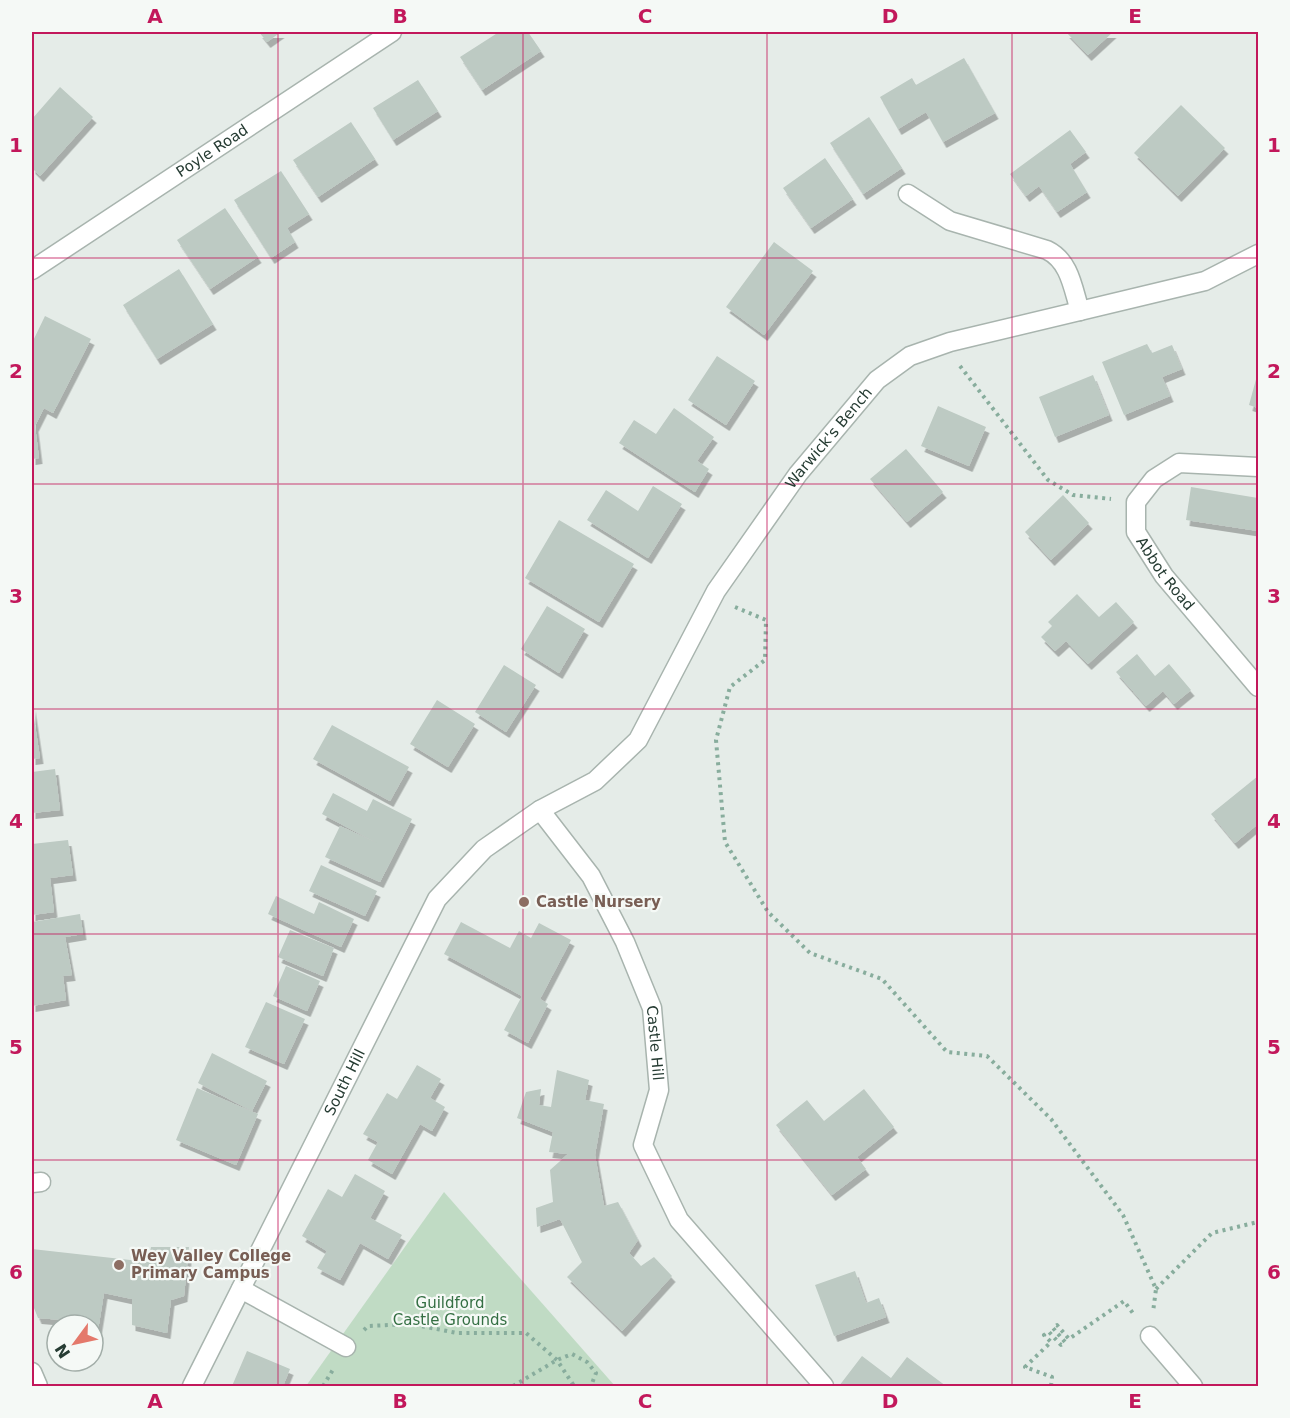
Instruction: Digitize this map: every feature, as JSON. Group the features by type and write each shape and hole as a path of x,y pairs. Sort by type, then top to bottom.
{"street":[{"name":"Poyle Road","path":"32,270 392,32"},
{"path":"908,194 950,220 1057,255 1066,268 1080,311"},
{"name":"Warwick's Bench","path":"540,810 595,781 638,740 716,591 798,474 877,380 910,356 950,342 1205,281 1258,254"},
{"path":"1136,502 1154,479 1179,463 1258,467"},
{"name":"Abbot Road","path":"1136,502 1136,532 1164,576 1258,687"},
{"name":"South Hill","path":"192,1386 437,899 484,849 540,810"},
{"name":"Castle Hill","path":"540,810 591,876 625,942 651,1008 659,1090 643,1145 679,1220 741,1294 824,1386"},
{"path":"241,1289 346,1347"},
{"path":"1150,1336 1193,1386"},
{"path":"32,1372 38,1386"}],"path":[{"path":"950,342 962,371 1048,480 1073,495 1136,502"},
{"path":"716,591 736,607 766,620 765,660 730,687 716,740 725,842 768,912 810,953 882,979 947,1052 987,1056 1050,1119 1124,1215 1156,1289 1150,1336"},
{"path":"1156,1289 1212,1233 1258,1222"},
{"path":"1051,1386 1052,1377 1025,1367 1051,1342 1044,1335 1049,1332 1061,1345 1065,1342 1053,1328 1057,1325 1069,1339 1124,1301 1150,1336"},
{"path":"323,1386 346,1347 368,1326 411,1324 457,1333 526,1333 557,1359 574,1386"},
{"path":"513,1386 557,1359 572,1354 586,1362 596,1373 591,1386"}],"green space":[{"name":"Guildford Castle Grounds","path":"444,1192 615,1386 306,1386"}],"building":[{"path":"259,32 281,32 267,42"},
{"path":"499,32 528,32 541,51 482,90 460,57"},
{"path":"1066,32 1113,32 1088,55"},
{"path":"964,58 995,113 943,142 926,112 898,129 880,97 912,78 916,85"},
{"path":"418,80 438,111 393,140 373,108"},
{"path":"60,87 93,117 40,176 32,168 32,119"},
{"path":"1181,105 1225,148 1178,196 1134,153"},
{"path":"869,117 902,168 863,194 830,143"},
{"path":"351,122 375,159 318,197 293,160"},
{"path":"1070,130 1086,152 1070,164 1087,192 1057,212 1039,186 1026,196 1010,174"},
{"path":"825,158 853,199 811,228 783,188"},
{"path":"281,171 309,214 287,228 295,242 271,258 234,200"},
{"path":"225,208 258,257 210,289 177,240"},
{"path":"774,242 813,271 764,335 726,307"},
{"path":"179,269 213,324 157,359 123,305"},
{"path":"45,316 91,339 53,413 44,408 35,426 39,458 32,459 32,343"},
{"path":"1147,344 1152,353 1172,345 1182,369 1162,377 1170,396 1124,415 1102,362"},
{"path":"717,356 755,381 726,425 688,400"},
{"path":"1258,372 1258,408 1249,405"},
{"path":"1093,375 1109,415 1055,437 1039,397"},
{"path":"938,406 986,427 969,466 921,446"},
{"path":"674,408 714,437 697,461 709,469 695,492 619,443 634,420 656,434"},
{"path":"906,449 943,492 907,522 870,479"},
{"path":"653,486 682,504 648,558 587,520 606,490 638,511"},
{"path":"1191,487 1258,498 1258,531 1186,520"},
{"path":"1063,495 1089,523 1051,560 1025,532"},
{"path":"559,520 634,564 599,622 525,578"},
{"path":"1077,594 1099,617 1116,602 1134,622 1088,664 1066,641 1055,651 1041,637 1052,626 1048,622"},
{"path":"547,606 585,629 559,673 521,649"},
{"path":"1137,654 1155,676 1169,664 1191,690 1174,704 1163,691 1146,706 1116,672"},
{"path":"504,665 536,685 506,732 475,712"},
{"path":"437,700 475,724 448,767 410,744"},
{"path":"32,705 40,758 32,759"},
{"path":"332,725 409,767 390,801 313,759"},
{"path":"55,769 60,810 32,813 32,772"},
{"path":"1258,776 1258,824 1235,843 1211,814"},
{"path":"333,793 367,811 373,799 412,819 380,882 325,857 340,826 377,843 322,814"},
{"path":"68,840 73,875 50,878 54,912 32,915 32,844"},
{"path":"321,865 377,891 365,916 309,891"},
{"path":"276,896 314,914 319,902 354,919 341,947 268,914"},
{"path":"80,914 83,934 65,937 72,975 63,976 66,1000 32,1006 32,922"},
{"path":"461,922 510,948 519,931 531,938 539,923 571,940 540,999 548,1004 528,1043 504,1030 522,996 444,954"},
{"path":"290,930 334,948 323,976 278,957"},
{"path":"286,966 320,981 307,1011 273,996"},
{"path":"266,1002 305,1019 284,1064 245,1047"},
{"path":"212,1053 267,1081 252,1111 198,1083"},
{"path":"417,1065 441,1079 430,1098 445,1107 432,1131 420,1124 392,1174 368,1160 378,1142 363,1134 387,1093 397,1099"},
{"path":"557,1070 589,1080 585,1100 604,1104 595,1155 604,1206 618,1202 638,1240 629,1253 641,1266 654,1257 672,1276 622,1331 567,1277 582,1262 560,1219 537,1227 536,1208 553,1202 550,1170 568,1154 549,1152 553,1132 517,1118 526,1092 541,1089 539,1105 551,1107"},
{"path":"197,1088 258,1114 236,1165 176,1140"},
{"path":"864,1089 894,1127 857,1157 866,1169 832,1195 776,1125 807,1100 824,1121"},
{"path":"355,1174 385,1191 370,1218 402,1235 388,1259 360,1243 340,1280 317,1268 327,1251 302,1236 328,1189 342,1197"},
{"path":"151,1247 189,1247 184,1296 171,1300 167,1333 132,1325 132,1299 104,1293 101,1313 45,1313 45,1319 38,1318 32,1303 32,1249 148,1262"},
{"path":"855,1271 866,1303 879,1298 886,1317 834,1336 815,1285"},
{"path":"247,1351 290,1369 283,1386 232,1386"},
{"path":"862,1356 891,1378 907,1357 946,1386 839,1386"}],"place":[{"name":"Castle Nursery","path":"524,902"},
{"name":"Wey Valley College Primary Campus","path":"119,1265"}]}
